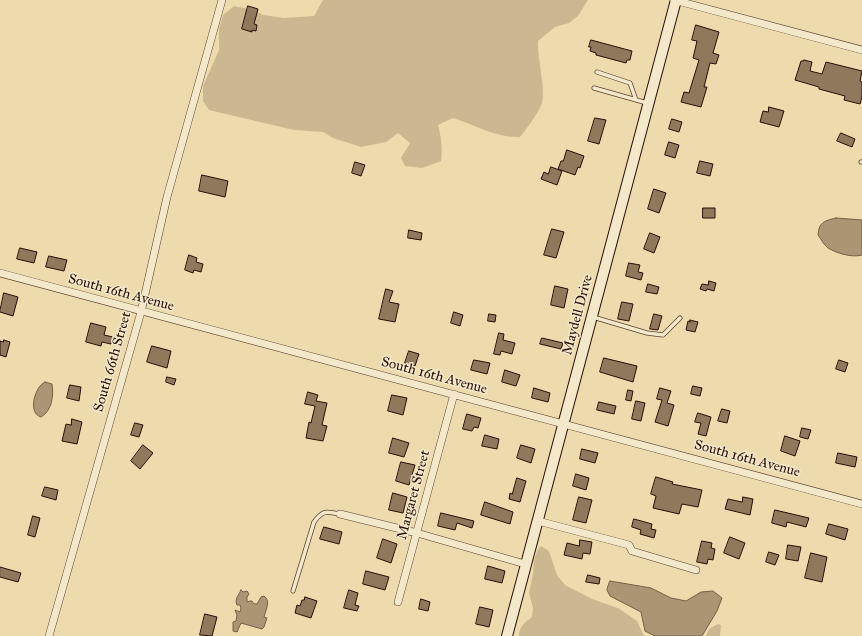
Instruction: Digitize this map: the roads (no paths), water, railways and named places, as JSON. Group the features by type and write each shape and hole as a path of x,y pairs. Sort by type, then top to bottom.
{"street":[{"name":"South 66th Street","path":"49,636 141,312 167,197 222,0"},
{"path":"675,0 862,50"},
{"name":"Maydell Drive","path":"507,636 675,0"},
{"name":"South 16th Avenue","path":"0,273 862,504"},
{"name":"Margaret Street","path":"398,602 454,394"},
{"path":"340,514 417,533 525,564"},
{"path":"538,521 629,545 632,551 696,570"}],"lane":[{"path":"597,72 630,83 636,100"},
{"path":"594,88 648,104"},
{"path":"592,316 647,333 663,336 680,318"},
{"path":"294,591 314,522 320,514 328,511 340,514"}]}
